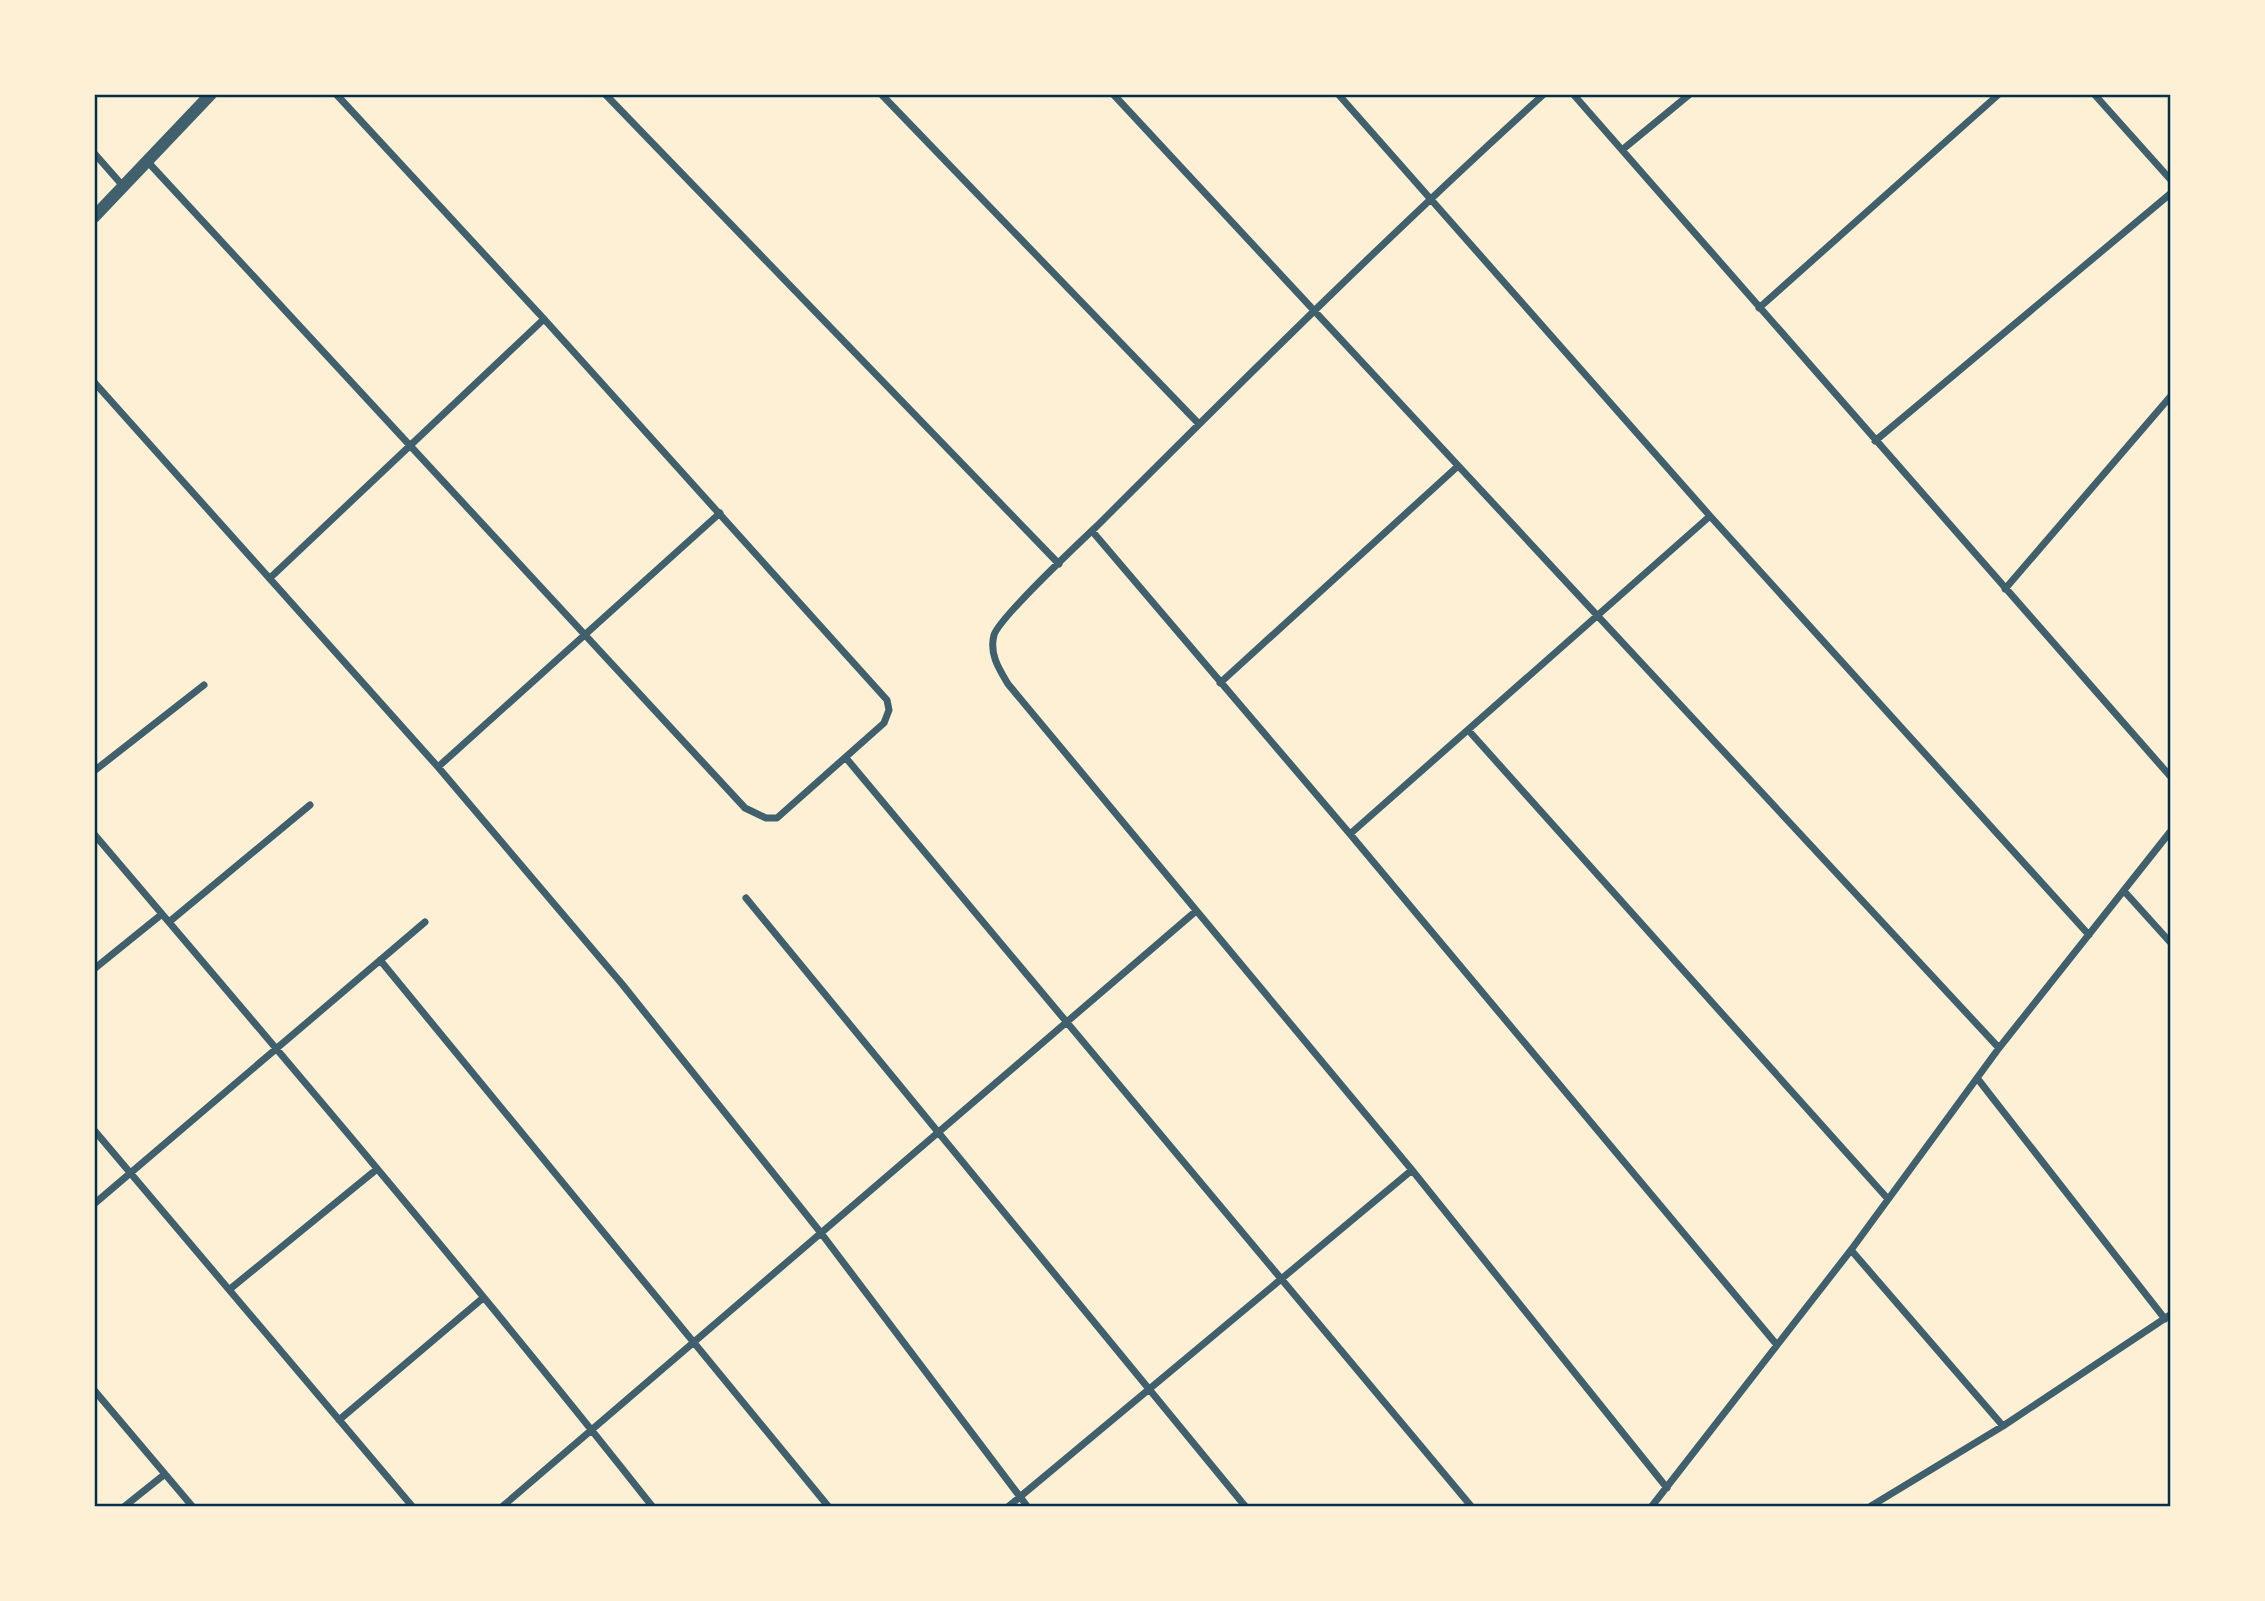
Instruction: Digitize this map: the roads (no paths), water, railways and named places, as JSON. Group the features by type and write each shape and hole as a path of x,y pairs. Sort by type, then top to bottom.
{"street":[{"path":"94,217 211,94"},
{"path":"147,161 745,808 766,818 777,818 884,723 889,710 887,700 544,319 336,94"},
{"path":"606,94 1059,564"},
{"path":"881,94 1199,424"},
{"path":"1113,94 1999,1048"},
{"path":"1338,94 1710,516 2089,935"},
{"path":"1544,94 1430,198 1314,310 1059,564 1007,617 995,634 992,651 1008,684 1412,1170 1667,1488"},
{"path":"1573,94 2171,776"},
{"path":"1622,150 1690,94"},
{"path":"1759,308 1999,94"},
{"path":"2094,94 2171,179"},
{"path":"94,153 123,186"},
{"path":"1875,441 2171,194"},
{"path":"270,578 544,319"},
{"path":"94,382 438,766 622,984 821,1233 1027,1507"},
{"path":"2005,589 2171,397"},
{"path":"1220,683 1458,466"},
{"path":"438,766 720,513"},
{"path":"1350,834 1710,516"},
{"path":"1092,531 1350,834 1777,1345"},
{"path":"94,771 204,685"},
{"path":"1469,731 1888,1199"},
{"path":"846,758 1471,1507"},
{"path":"169,922 310,805"},
{"path":"1653,1507 1851,1250 1999,1048 2171,832"},
{"path":"94,834 277,1048 592,1430 652,1507"},
{"path":"2124,891 2171,942"},
{"path":"746,898 1245,1507"},
{"path":"503,1507 1196,911"},
{"path":"94,969 162,914"},
{"path":"94,1204 425,922"},
{"path":"380,961 828,1507"},
{"path":"1871,1507 2003,1426 2168,1317 1978,1078"},
{"path":"94,1130 412,1507"},
{"path":"230,1289 377,1169"},
{"path":"1009,1507 1412,1170"},
{"path":"1851,1250 2003,1426"},
{"path":"339,1420 483,1298"},
{"path":"94,1390 192,1507"},
{"path":"125,1507 165,1474"}]}
